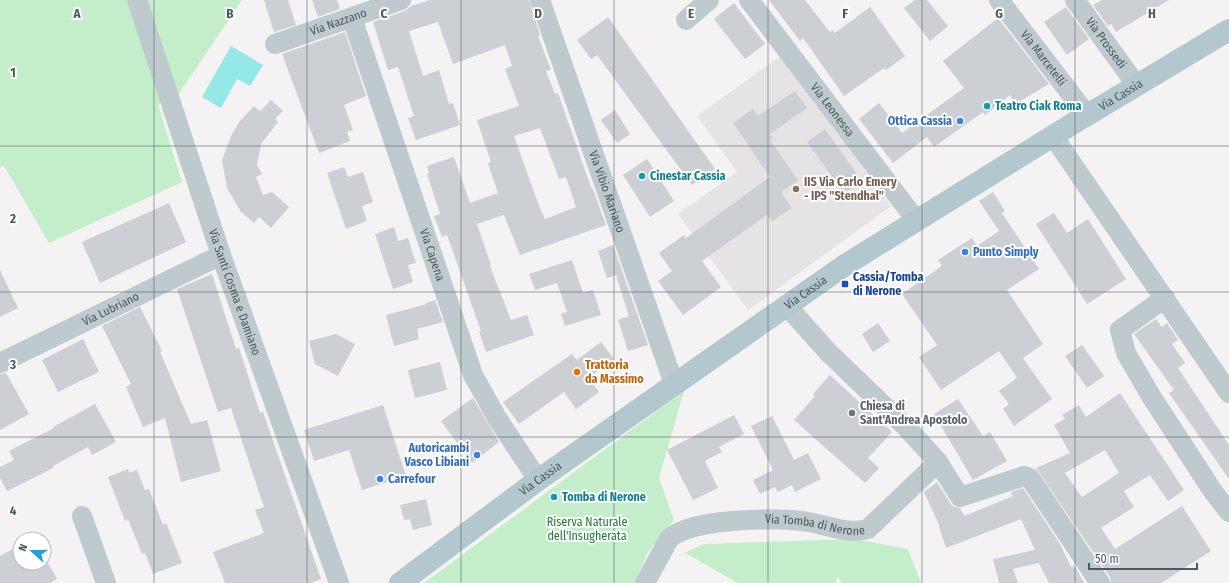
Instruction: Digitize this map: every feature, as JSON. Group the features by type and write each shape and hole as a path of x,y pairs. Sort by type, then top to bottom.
{"main road":[{"name":"Via Cassia","path":"400,583 538,480 845,265 1053,136 1229,30"}],"street":[{"name":"Via Santi Cosma e Damiano","path":"137,0 221,255 339,583"},
{"name":"Via Nazzano","path":"275,44 401,0"},
{"name":"Via Vibio Mariano","path":"540,0 674,384"},
{"path":"686,20 709,0"},
{"name":"Via Leonessa","path":"749,0 916,220"},
{"name":"Via Marcetelli","path":"999,0 1088,115"},
{"name":"Via Prossedi","path":"1075,0 1137,86"},
{"name":"Via Capena","path":"352,18 473,376 497,418 538,480"},
{"path":"1053,136 1229,393"},
{"name":"Via Lubriano","path":"0,363 221,255"},
{"path":"1164,298 1120,330 1126,353 1151,396 1212,490 1229,512"},
{"path":"787,306 828,352 905,426 938,462 960,497 1024,476 1030,478 1100,583"},
{"name":"Via Tomba di Nerone","path":"645,583 669,539 676,533 683,530 729,521 772,518 808,522 854,531 868,529 938,462"},
{"path":"82,516 106,583"}],"shaded area":[{"name":"IIS Via Carlo Emery - IPS \"Stendhal\"","path":"782,55 891,206 748,310 678,214 737,172 697,116"}],"green space":[{"path":"0,0 242,0 178,95 158,105 182,182 49,243 4,166 0,167"},
{"name":"Riserva Naturale dell'Insugherata","path":"684,391 659,478 674,520 648,552 634,583 424,583"},
{"path":"855,539 908,549 921,583 842,583 838,577 835,583 738,583 685,553 703,544"}],"water":[{"path":"231,46 263,65 250,86 237,79 221,108 202,97"}],"building":[{"path":"264,0 288,0 296,25 274,32"},
{"path":"312,0 337,0 340,9 318,17"},
{"path":"430,0 529,0 540,35 538,36 551,70 546,71 555,94 558,93 606,225 520,255 504,215 477,224 491,265 490,266 511,320 527,315 534,335 486,352 479,331 481,331 447,235 442,237 434,216 440,214 427,174 429,173 427,166 454,157 470,203 498,193 488,163 491,162 477,120 519,106 505,69 512,66 505,45 453,64 438,22 409,31 423,76 439,70 449,104 453,103 460,125 416,140 408,118 414,116 398,67 388,70 373,22 405,11 411,6","holes":["540,128 559,179 566,177 576,207 545,219 514,136"]},
{"path":"769,0 805,0 830,32 833,30 835,33 870,7 905,56 886,70 884,68 844,96 803,38 800,41"},
{"path":"915,0 927,0 948,26 930,41 904,8"},
{"path":"1102,0 1169,0 1116,32 1111,24 1108,26 1093,5"},
{"path":"734,3 765,44 745,59 714,19"},
{"path":"1066,7 1089,39 1067,55 1044,22"},
{"path":"608,17 715,169 692,185 597,55 591,59 577,40"},
{"path":"998,18 1049,84 1015,104 1010,95 985,115 983,112 934,147 927,137 893,163 859,119 879,103 902,133 964,88 943,61"},
{"path":"345,32 366,96 344,105 353,130 347,132 350,141 319,153 282,54"},
{"path":"795,91 807,108 770,134 773,138 770,140 798,180 781,192 792,208 772,221 767,215 702,261 721,287 683,315 658,281 672,271 659,253 684,235 686,238 770,177 733,123 753,109 758,116"},
{"path":"271,100 283,111 275,119 278,122 261,144 257,165 262,174 256,177 263,195 272,192 289,207 271,228 259,217 254,223 241,212 227,188 222,160 231,136 239,122 254,106 260,111"},
{"path":"615,110 630,134 617,143 601,120"},
{"path":"825,129 862,181 844,193 807,142"},
{"path":"647,159 674,201 650,217 623,175"},
{"path":"344,167 348,177 363,172 373,202 362,206 367,221 346,229 327,173"},
{"path":"993,192 1005,211 1002,213 1039,269 1007,290 1043,344 1023,358 1052,399 1014,426 1003,409 1009,404 999,391 1017,378 999,351 941,390 919,357 937,345 902,294 942,266 938,260 972,238 977,246 999,231 979,201"},
{"path":"169,203 186,242 100,283 82,242"},
{"path":"1054,213 1067,233 1088,219 1126,279 1087,304 1036,224"},
{"path":"394,227 398,241 408,238 416,263 408,265 413,282 393,289 375,234"},
{"path":"613,245 648,345 628,351 618,320 629,316 616,275 607,278 598,251"},
{"path":"572,260 583,293 593,290 601,315 565,326 561,314 567,312 557,283 535,290 529,274"},
{"path":"0,270 18,308 0,317"},
{"path":"212,274 236,349 239,348 260,413 263,412 321,579 311,583 225,583 213,552 264,533 255,510 264,507 231,408 218,412 177,289"},
{"path":"435,300 443,322 417,329 419,339 394,346 386,315 427,304 426,303"},
{"path":"140,307 162,351 160,352 191,424 207,420 221,471 181,482 165,418 143,427 126,387 131,384 102,326"},
{"path":"1156,319 1162,327 1167,323 1178,340 1172,344 1185,363 1178,368 1229,445 1229,479 1169,393 1174,390 1134,334"},
{"path":"878,323 890,341 873,352 862,334"},
{"path":"336,334 355,344 338,376 315,364 309,341"},
{"path":"83,339 99,372 58,392 42,360"},
{"path":"601,342 614,359 589,378 599,392 576,409 564,392 519,424 503,402 572,354 577,360"},
{"path":"1082,345 1104,376 1087,388 1065,356"},
{"path":"440,362 447,390 415,398 408,370"},
{"path":"6,373 29,414 0,430 0,374"},
{"path":"830,375 892,432 868,458 879,468 865,483 794,420 815,396 813,394"},
{"path":"1120,393 1184,490 1168,501 1150,475 1124,491 1134,507 1101,528 1115,549 1182,506 1211,551 1161,583 1111,583 1110,577 1036,468 1070,453 1054,425 1065,419 1062,415 1079,405 1086,417","holes":["1105,450 1119,473 1082,497 1065,473"]},
{"path":"473,398 499,442 472,463 441,421"},
{"path":"958,399 983,436 990,432 1007,461 973,480 934,414"},
{"path":"95,404 116,442 92,455 88,447 53,466 53,468 7,491 0,478 0,467 14,460 9,451 54,428 53,427"},
{"path":"383,405 406,476 362,490 349,450 314,461 304,430"},
{"path":"734,415 744,434 719,447 722,452 705,461 718,488 693,500 667,450"},
{"path":"772,416 794,460 808,453 821,479 795,492 792,485 778,492 775,487 760,494 753,480 773,470 751,426"},
{"path":"128,469 129,473 137,470 145,490 149,489 163,525 166,523 182,563 153,574 145,553 142,554 128,519 125,521 108,477"},
{"path":"937,482 950,503 954,507 960,508 964,516 1013,496 1011,492 1023,488 1060,544 1071,567 1075,566 1084,583 1049,583 1039,563 1013,569 1018,583 999,583 993,559 1035,550 1021,519 946,548 940,527 924,492"},
{"path":"426,499 432,525 413,530 410,519 404,520 400,505"},
{"path":"12,549 12,571 52,570 57,579 50,583 0,583 0,556"}],"place":[{"name":"Teatro Ciak Roma","path":"987,106"},
{"name":"Ottica Cassia","path":"960,121"},
{"name":"Cinestar Cassia","path":"642,176"},
{"name":"IIS Via Carlo Emery - IPS \"Stendhal\"","path":"796,189"},
{"name":"Punto Simply","path":"965,252"},
{"name":"Cassia/Tomba di Nerone","path":"845,284"},
{"name":"Trattoria da Massimo","path":"577,372"},
{"name":"Chiesa di Sant'Andrea Apostolo","path":"852,413"},
{"name":"Autoricambi Vasco Libiani","path":"477,455"},
{"name":"Carrefour","path":"380,479"},
{"name":"Tomba di Nerone","path":"554,497"}]}
